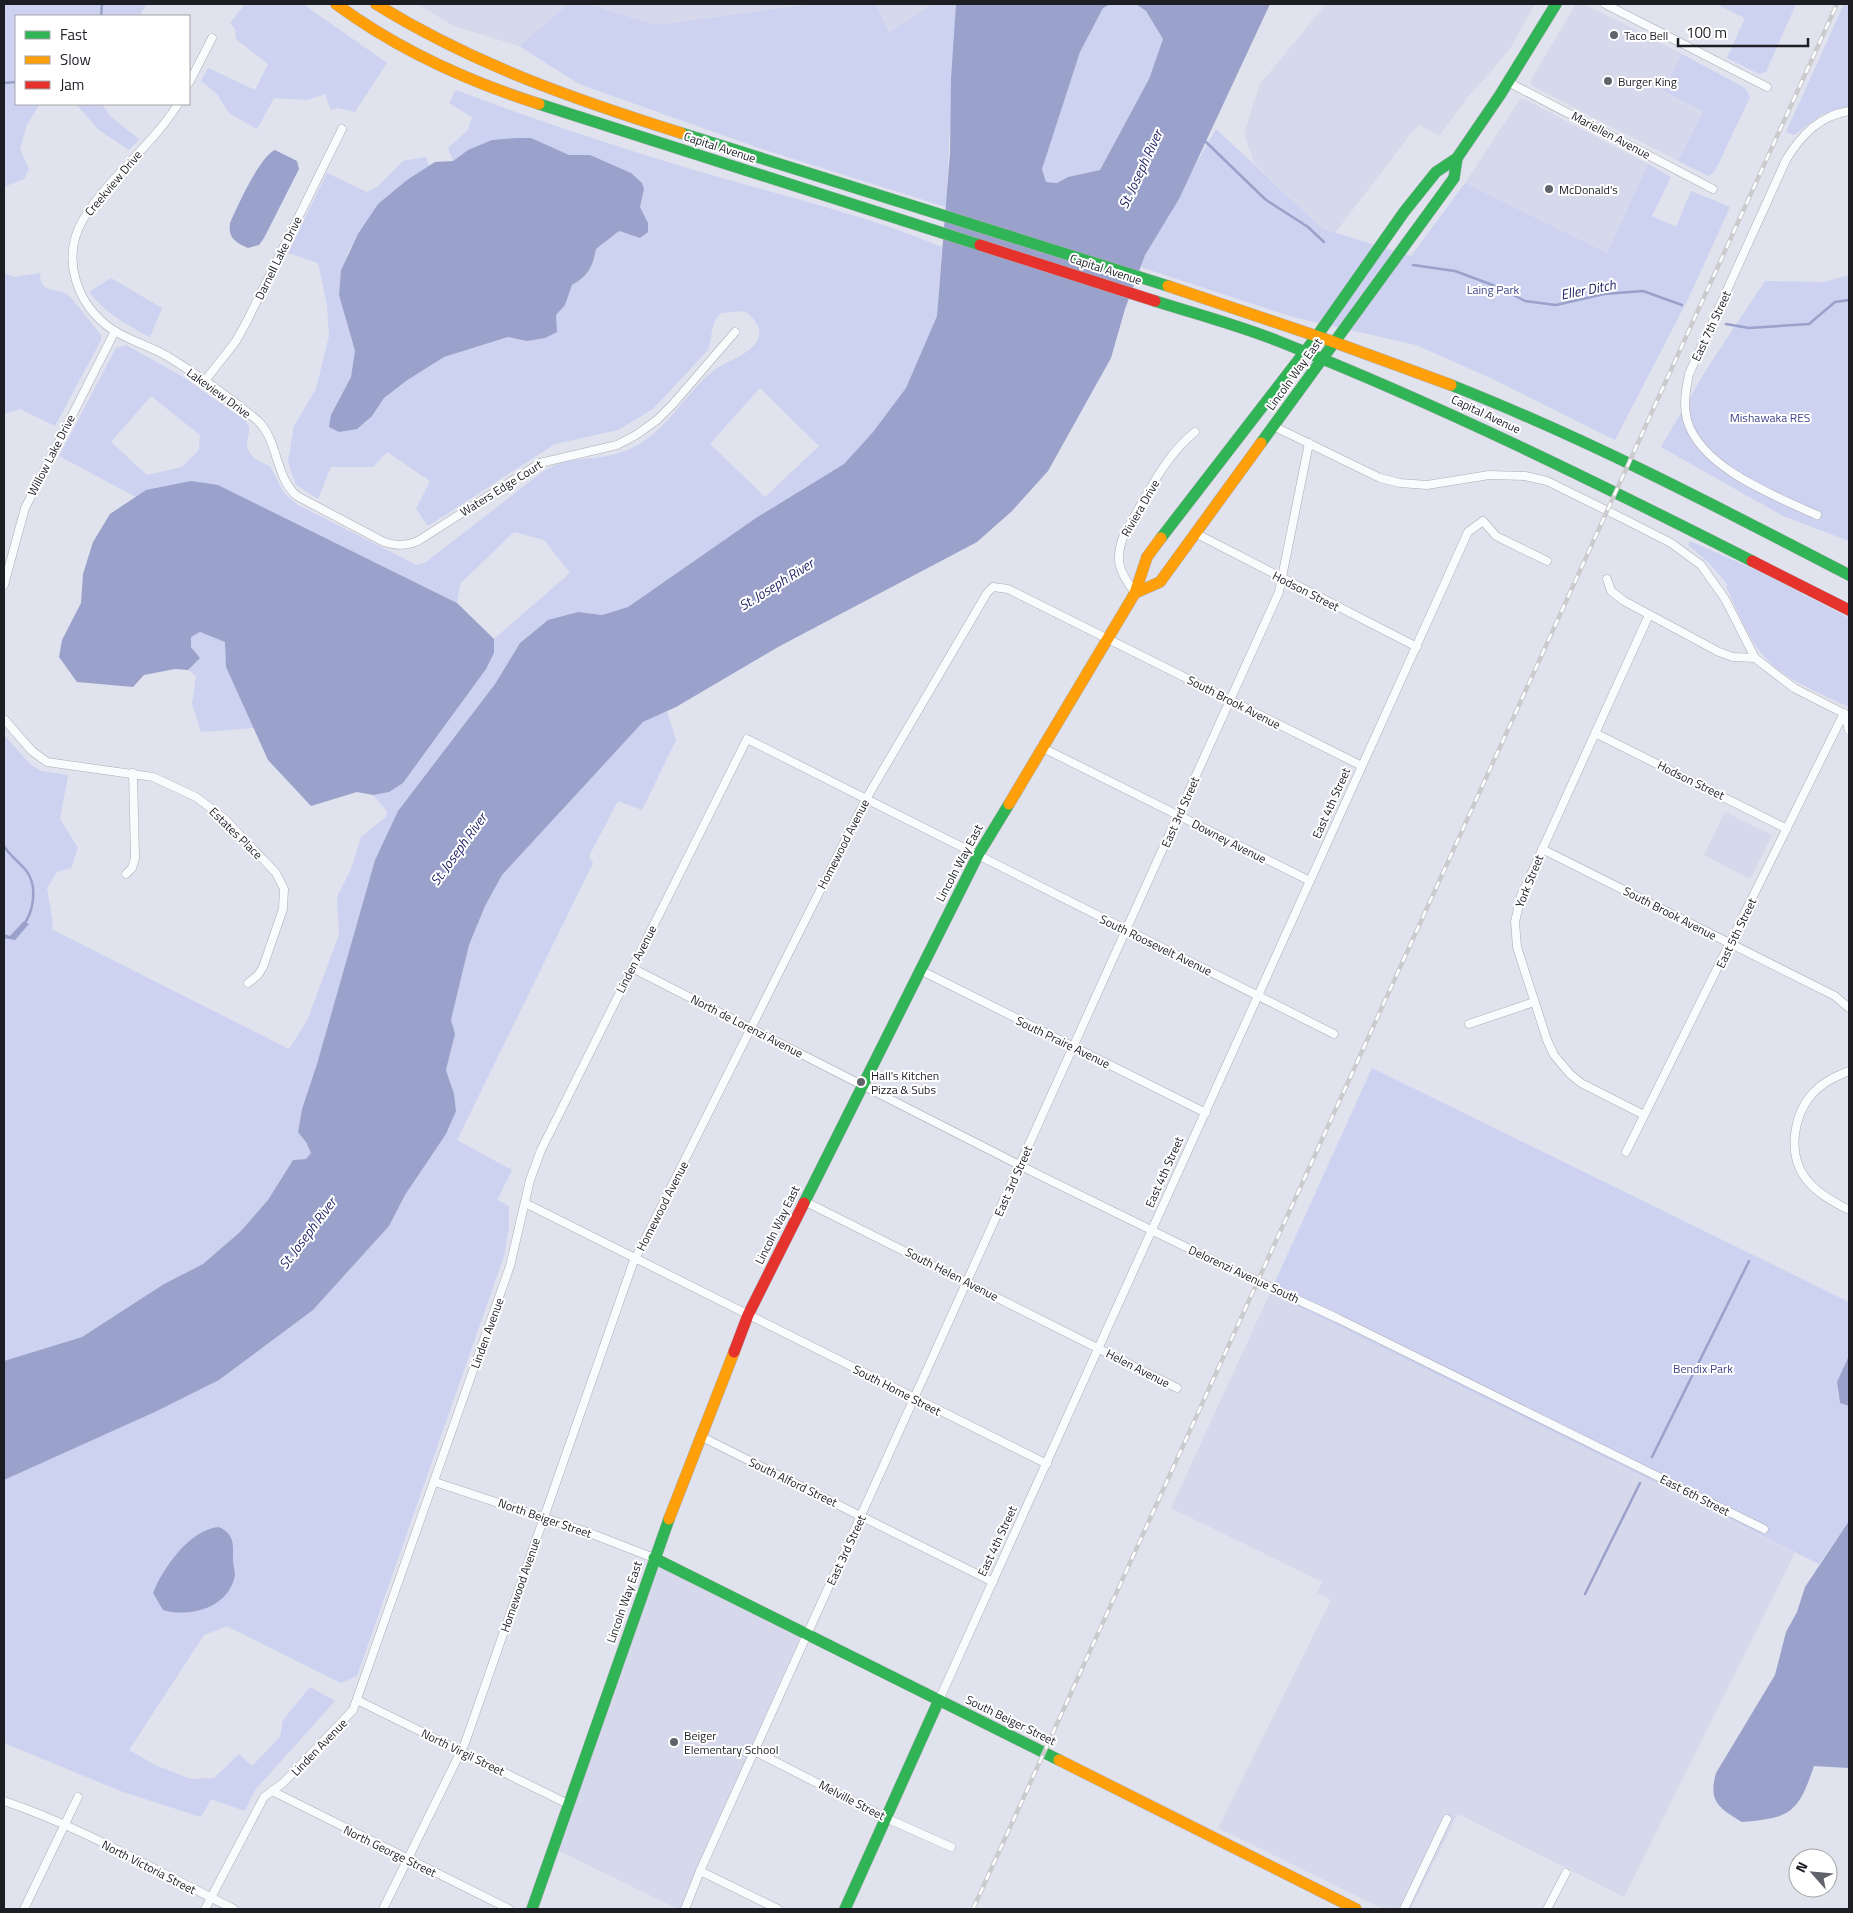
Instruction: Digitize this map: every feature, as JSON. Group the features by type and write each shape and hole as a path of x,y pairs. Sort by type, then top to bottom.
{"main road":[{"name":"Capital Avenue","path":"336,4 395,42 448,69 517,97 1151,298 1276,340 1429,404 1558,463 1849,610"},
{"name":"Capital Avenue","path":"376,4 405,24 457,51 596,106 1154,282 1421,373 1568,436 1685,491 1849,575"},
{"name":"Lincoln Way East","path":"532,1909 654,1558 748,1315 978,855 1134,593 1147,557 1317,336 1404,212 1436,172 1456,158 1508,82 1556,4"},
{"name":"Lincoln Way East","path":"1134,593 1160,582 1422,224 1454,178 1456,158"},
{"name":"South Beiger Street","path":"654,1558 1356,1909"},
{"name":"East 4th Street","path":"845,1909 939,1700"}],"street":[{"path":"1605,4 1767,87"},
{"path":"190,81 212,38"},
{"name":"Mariellen Avenue","path":"1508,82 1713,189"},
{"name":"Creekview Drive","path":"72,273 73,246 83,219 164,125 177,105"},
{"name":"East 7th Street","path":"1818,515 1785,500 1710,458 1701,446 1688,420 1685,400 1689,374 1786,160 1799,139 1818,122 1849,111"},
{"name":"Darnell Lake Drive","path":"204,382 236,341 342,129"},
{"name":"Lakeview Drive","path":"72,273 86,302 98,317 114,330 166,355 258,422 272,443 283,479 288,488 297,496 384,542 396,546 407,545"},
{"name":"Willow Lake Drive","path":"4,585 20,524 32,492 114,330"},
{"name":"Waters Edge Court","path":"407,545 418,541 540,463 617,445 636,435 657,420 673,404 735,332"},
{"path":"1273,426 1380,478 1400,483 1426,485 1507,474 1547,481 1670,542 1701,565 1722,593 1755,658 1794,688 1846,714 1849,730"},
{"name":"Riviera Drive","path":"1134,593 1120,569 1120,545 1125,532 1171,457 1183,441 1195,432"},
{"name":"East 3rd Street","path":"685,1909 754,1751 1279,592 1283,580 1309,443"},
{"name":"East 4th Street","path":"939,1700 1468,532 1483,521 1496,536 1546,561"},
{"name":"Hodson Street","path":"1195,533 1283,580 1417,647"},
{"path":"1607,579 1610,591 1649,615 1733,658 1755,658"},
{"name":"Homewood Avenue","path":"383,1909 462,1752 635,1259 866,799 987,593 993,587 1000,586 1044,608"},
{"name":"South Brook Avenue","path":"1044,608 1362,766"},
{"name":"York Street","path":"1644,1115 1581,1083 1570,1074 1554,1055 1534,1002 1517,947 1515,922 1522,896 1542,849 1649,615"},
{"name":"East 5th Street","path":"1626,1152 1846,714"},
{"name":"Estates Place","path":"4,719 32,751 47,762 133,773 153,777 183,789 214,810 276,873 282,882 285,896 283,909 263,967 258,975 248,983"},
{"name":"Hodson Street","path":"1595,733 1787,829"},
{"name":"South Roosevelt Avenue","path":"747,739 1334,1034"},
{"name":"Linden Avenue","path":"205,1909 261,1802 272,1791 283,1784 350,1714 357,1700 510,1266 524,1203 541,1150 747,739"},
{"name":"Downey Avenue","path":"1041,747 1310,881"},
{"path":"126,874 132,868 136,858 133,773"},
{"name":"South Brook Avenue","path":"1542,849 1835,996 1849,1008"},
{"name":"North de Lorenzi Avenue","path":"632,968 862,1084"},
{"name":"South Praire Avenue","path":"920,970 1206,1113"},
{"path":"1469,1024 1534,1002"},
{"path":"1849,1071 1824,1083 1807,1100 1796,1127 1795,1148 1798,1162 1805,1177 1817,1191 1849,1210"},
{"name":"Delorenzi Avenue South","path":"862,1084 1152,1231 1337,1318 1627,1460"},
{"name":"South Helen Avenue","path":"804,1200 1099,1348"},
{"name":"South Home Street","path":"524,1203 1046,1464"},
{"name":"Helen Avenue","path":"1099,1348 1177,1388"},
{"name":"South Alford Street","path":"700,1436 993,1582"},
{"name":"East 6th Street","path":"1627,1460 1764,1528"},
{"name":"North Beiger Street","path":"435,1482 544,1518 654,1558"},
{"name":"North Virgil Street","path":"357,1700 568,1804"},
{"name":"Melville Street","path":"754,1751 886,1818 951,1847"},
{"name":"North George Street","path":"272,1791 509,1909"},
{"path":"24,1909 78,1796"},
{"name":"North Victoria Street","path":"4,1801 64,1826 234,1909"},
{"path":"1404,1909 1447,1819"},
{"path":"700,1871 778,1909"},
{"path":"1548,1909 1566,1873"}],"shaded area":[{"path":"418,4 568,4 519,46 453,26"},
{"path":"589,4 813,4 655,25"},
{"path":"876,4 933,4 889,32"},
{"path":"1326,4 1535,4 1511,47 1467,98 1439,136 1420,125 1412,132 1335,233 1323,229 1254,163 1244,133 1260,84"},
{"path":"1576,4 1585,4 1682,54 1663,91 1703,110 1678,161 1532,86 1530,81"},
{"path":"1520,99 1526,100 1648,164 1607,253 1465,183"},
{"path":"1725,812 1772,835 1750,879 1704,855"},
{"path":"1270,1293 1795,1553 1624,1897 1458,1814 1411,1909 1383,1909 1218,1828 1331,1600 1317,1593 1322,1582 1171,1508"},
{"name":"Beiger Elementary School","path":"654,1558 807,1635 685,1909 678,1909 553,1848"}],"green space":[{"path":"4,4 147,4 140,15 15,15 15,105 39,105 27,124 20,149 29,169 24,179 6,186 4,190"},
{"path":"245,4 303,4 387,63 355,112 338,108 331,110 325,94 308,100 274,98 257,129 229,113 217,94 201,81 208,68 255,90 268,64 236,39 235,29 230,23"},
{"path":"568,4 589,4 655,25 813,4 876,4 889,32 933,4 956,4 946,207 759,148 579,84 519,46"},
{"path":"1110,4 1136,4 1146,11 1163,39 1149,79 1100,170 1068,177 1057,183 1046,182 1042,169 1080,52 1103,8"},
{"path":"1716,4 1796,4 1766,72 1759,74 1727,58 1745,18"},
{"path":"1844,4 1849,4 1849,106 1822,114 1794,135 1786,132"},
{"path":"1682,54 1745,88 1750,97 1715,171 1709,176 1678,161 1703,111 1663,91"},
{"path":"456,90 621,147 860,218 942,247 937,316 906,388 873,432 844,464 756,518 628,607 602,615 578,612 548,620 520,643 495,684 398,811 375,860 317,1064 302,1109 298,1132 306,1141 311,1153 306,1159 293,1160 268,1200 240,1232 203,1264 164,1284 82,1337 4,1361 4,735 30,764 41,771 68,775 60,819 78,848 71,868 57,872 47,888 53,924 51,929 289,1049 307,1021 339,935 337,897 351,869 361,837 386,817 387,811 373,795 389,792 403,783 486,669 494,653 494,639 570,573 544,540 514,532 460,584 457,603 218,485 146,490 136,497 59,456 116,348 126,345 180,375 246,421 249,427 247,444 249,452 258,461 270,466 284,493 298,505 417,565 426,562 551,467 576,460 613,455 644,441 665,423 712,372 746,352 757,342 759,328 750,315 744,311 721,313 714,323 708,350 653,409 618,430 555,444 428,526 416,509 430,481 387,452 373,467 331,467 318,499 296,485 288,462 294,426 316,389 329,336 327,305 318,263 288,253 327,173 367,192 377,187 403,161 426,157 429,166 378,204 350,248 341,270 339,295 355,352 351,377 331,415 372,416 384,398 406,381 444,357 508,337 527,341 565,305 572,285 582,278 592,266 596,249 619,231 640,238 648,223 640,207 644,189 590,155 569,155 550,148 468,150 453,161 448,148 468,130 472,117 449,103","holes":["760,388 819,446 765,497 710,444","151,396 200,435 199,450 182,467 147,475 111,442"]},
{"path":"77,105 103,105 110,116 139,139 129,150 99,130"},
{"name":"Laing Park","path":"1216,129 1323,229 1411,256 1465,183 1607,253 1648,164 1671,177 1652,216 1676,227 1691,191 1730,207 1690,295 1615,440 1495,380 1416,345 1293,317 1137,266"},
{"path":"4,273 15,277 40,273 43,285 46,288 68,295 101,335 101,340 55,426 20,409 4,414"},
{"name":"Mishawaka RES","path":"1849,275 1849,541 1783,516 1661,447 1708,367 1765,281 1824,282"},
{"path":"111,278 162,308 150,337 117,318 89,292"},
{"path":"1690,541 1758,571 1849,618 1849,707 1795,681 1782,673 1761,653 1748,634 1726,587 1728,585 1708,562 1688,545"},
{"path":"200,632 225,642 226,667 254,728 201,732 192,704 196,676 188,670 200,658 191,647 190,637"},
{"path":"667,711 676,740 642,810 618,801 589,856 593,863 457,1140 512,1170 497,1200 509,1206 509,1227 504,1256 357,1676 341,1683 227,1626 204,1635 129,1750 155,1765 191,1779 214,1778 239,1754 252,1766 280,1737 283,1720 310,1687 335,1701 255,1790 245,1811 211,1799 201,1817 123,1792 4,1743 4,1480 157,1411 219,1380 313,1310 389,1226 405,1195 446,1134 456,1111 454,1094 446,1070 455,1034 451,1020 469,945 485,906 502,875 643,722"},
{"name":"Bendix Park","path":"1372,1068 1849,1302 1850,1348 1839,1381 1838,1393 1840,1403 1849,1406 1849,1521 1819,1564 1270,1293"}],"water":[{"name":"St. Joseph River","path":"956,4 1110,4 1103,8 1080,52 1042,169 1046,182 1057,183 1068,177 1100,170 1149,79 1163,39 1146,11 1136,4 1270,4 1179,199 1145,255 1125,309 1111,358 1048,471 1012,511 977,542 778,647 676,707 643,722 502,875 485,906 469,945 451,1020 455,1034 446,1070 454,1094 456,1111 446,1134 405,1195 389,1226 313,1310 219,1380 157,1411 4,1480 4,1361 82,1337 164,1284 203,1264 240,1232 268,1200 293,1160 306,1159 311,1153 306,1142 298,1132 302,1109 317,1064 375,860 398,811 495,684 520,643 548,620 578,612 602,615 628,607 756,518 844,464 873,432 906,388 937,316 950,153 951,79"},
{"path":"531,138 569,155 590,155 631,173 642,183 644,189 640,207 648,223 648,232 640,238 619,231 596,249 589,270 572,285 565,305 556,315 557,332 545,338 527,341 508,337 444,357 406,381 384,398 372,416 357,429 339,432 329,427 331,415 351,377 355,351 339,295 341,270 358,234 378,204 407,180 435,162 453,161 468,150 492,140"},
{"path":"275,150 297,161 299,169 264,238 259,245 248,248 233,239 230,232 230,223 243,194 256,172 269,154"},
{"path":"191,481 218,485 457,603 494,639 494,653 486,669 403,783 389,792 373,795 357,792 311,806 268,760 226,667 225,642 200,632 191,637 191,647 200,658 188,670 175,669 144,675 133,687 77,682 59,657 62,640 81,603 83,574 93,542 110,514 146,490"},
{"path":"24,921 29,924 15,940 4,938 4,934 10,936"},
{"path":"1849,1356 1849,1406 1840,1403 1837,1382"},
{"path":"1849,1521 1849,1768 1814,1766 1803,1794 1790,1810 1772,1818 1742,1822 1727,1813 1717,1803 1713,1791 1716,1773 1775,1675 1786,1632 1797,1612 1805,1587"},
{"path":"219,1527 228,1533 232,1540 233,1549 235,1575 225,1596 217,1603 196,1611 185,1613 163,1610 153,1593 163,1572 188,1542 208,1529"}],"waterway":[{"path":"101,15 102,4"},
{"path":"4,83 15,82"},
{"name":"Eller Ditch","path":"1206,142 1266,200 1308,227 1324,242"},
{"name":"Eller Ditch","path":"1413,265 1455,271 1498,287 1525,301 1556,305 1604,294 1643,291 1682,305"},
{"name":"Eller Ditch","path":"1726,324 1749,328 1809,324 1835,302 1849,300"},
{"path":"4,846 27,871 33,887 32,907 24,924"},
{"path":"1652,1457 1749,1261"},
{"path":"1585,1594 1640,1483"}],"railway":[{"path":"973,1909 1837,4"}],"traffic: fast":[{"path":"1161,538 1317,336 1404,212 1436,172 1457,158 1500,95 1556,4"},
{"path":"539,104 980,245"},
{"path":"681,133 1168,286"},
{"path":"1261,443 1454,178 1457,158"},
{"path":"1155,301 1263,335 1398,391 1517,445 1752,561"},
{"path":"1451,385 1603,451 1702,499 1849,575"},
{"path":"804,1203 978,855 1009,804"},
{"path":"532,1909 669,1519"},
{"path":"654,1558 1059,1760"},
{"path":"845,1909 939,1700"}],"traffic: slow":[{"path":"336,4 383,35 433,62 485,85 539,104"},
{"path":"376,4 449,45 524,78 601,107 681,133"},
{"path":"1168,286 1331,341 1451,385"},
{"path":"1135,593 1160,582 1261,443"},
{"path":"1009,804 1135,593 1147,557 1161,538"},
{"path":"669,1519 734,1352"},
{"path":"1059,1760 1356,1909"}],"traffic: jam":[{"path":"980,245 1155,301"},
{"path":"1752,561 1849,610"},
{"path":"734,1352 748,1315 804,1203"}],"place":[{"name":"Taco Bell","path":"1614,35"},
{"name":"Burger King","path":"1608,81"},
{"name":"McDonald's","path":"1549,189"},
{"name":"Hall's Kitchen Pizza & Subs","path":"861,1082"},
{"name":"Beiger Elementary School","path":"674,1742"}]}
